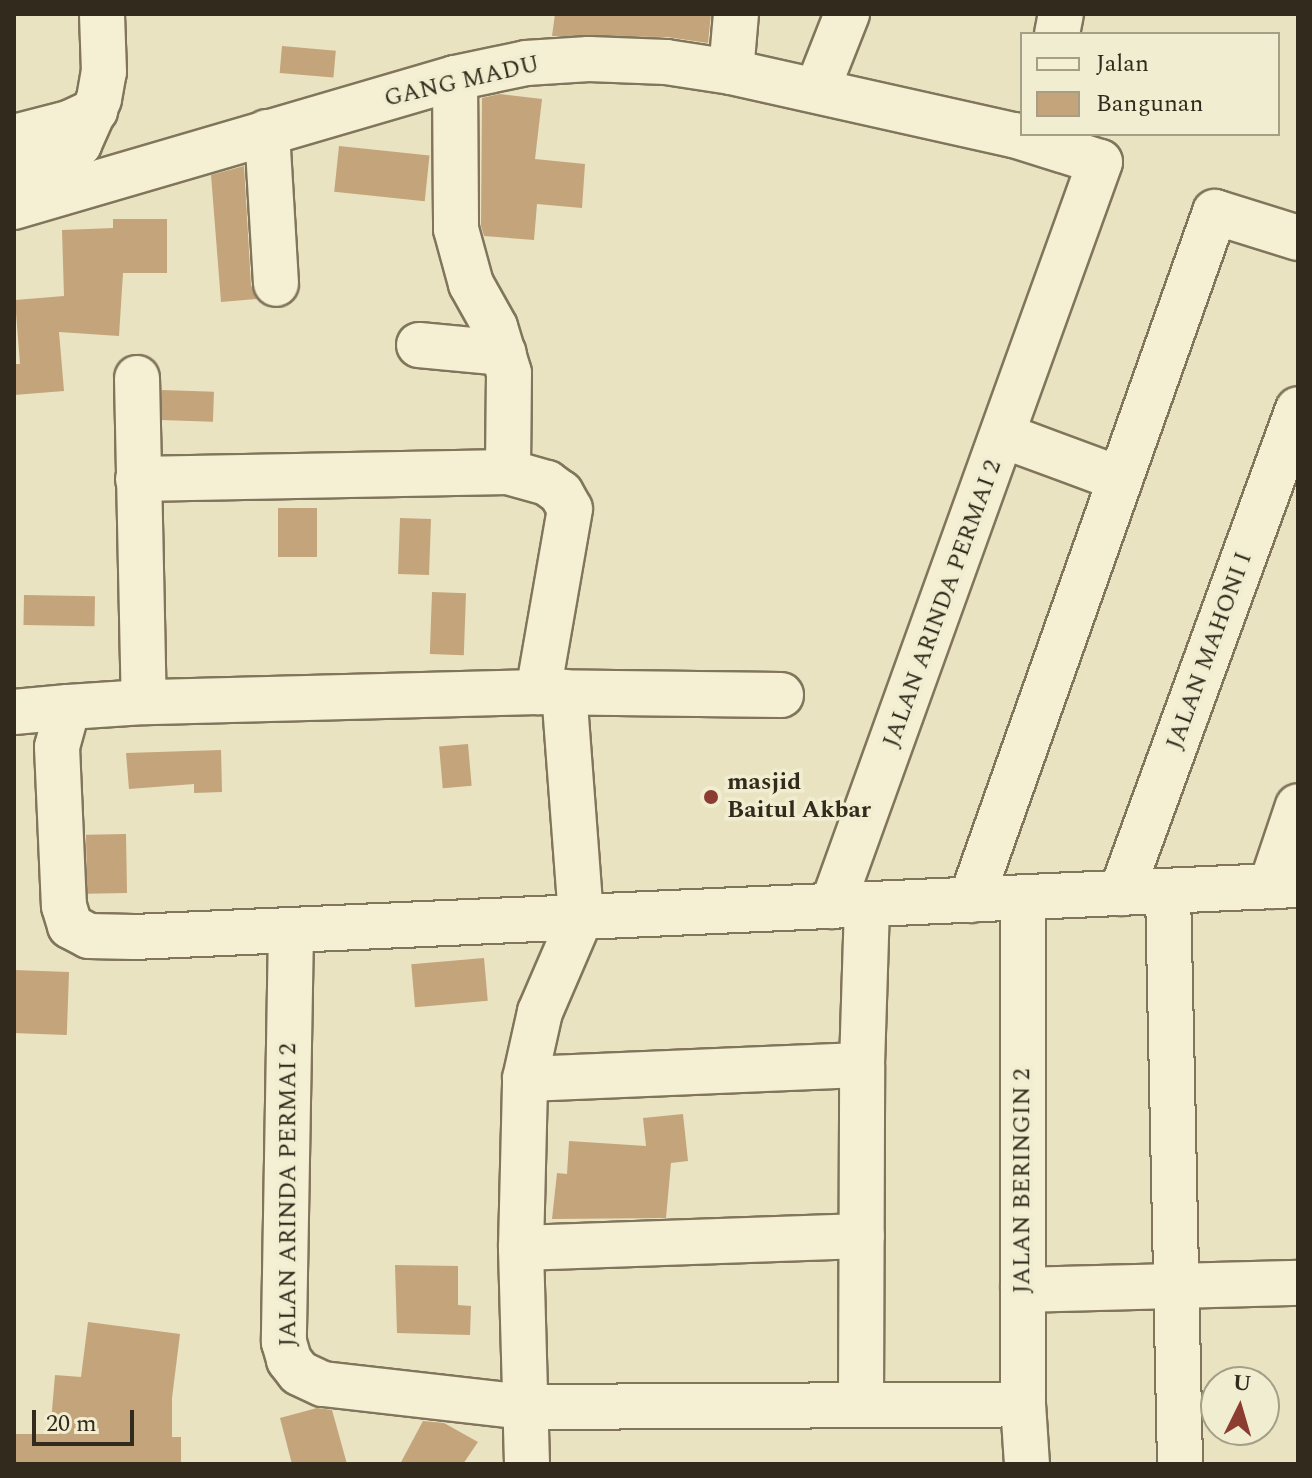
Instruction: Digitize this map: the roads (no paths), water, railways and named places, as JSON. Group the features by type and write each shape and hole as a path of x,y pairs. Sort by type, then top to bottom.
{"street":[{"path":"14,173 60,158 79,144 95,111 104,72 102,14"},
{"path":"731,72 736,14"},
{"path":"817,90 847,14"},
{"name":"GANG MADU","path":"14,207 455,78 526,63 589,59 666,62 1018,127"},
{"path":"455,78 456,229 471,284 504,353 510,399 508,472"},
{"path":"14,137 69,123 95,111"},
{"path":"267,132 276,284"},
{"name":"GANG MADU","path":"1039,136 1100,162 1094,178"},
{"name":"JALAN ARINDA PERMAI 2","path":"861,1405 862,1065 850,905 1004,436 1094,178"},
{"path":"971,900 1215,212 1298,238"},
{"path":"419,345 504,353"},
{"path":"137,378 144,702"},
{"name":"JALAN MAHONI I","path":"1121,893 1298,409"},
{"name":"JALAN ARINDA PERMAI 2","path":"1004,436 1120,479"},
{"path":"138,479 508,472 547,483 561,493 570,509 551,692 581,917 540,1012 525,1079 521,1248 527,1464"},
{"path":"14,712 144,702 551,692 781,695"},
{"path":"68,707 57,747 64,906 70,926 89,936 134,937 1285,886 1298,806"},
{"path":"1168,891 1180,1464"},
{"name":"JALAN BERINGIN 2","path":"1023,898 1023,1404 1027,1464"},
{"name":"JALAN ARINDA PERMAI 2","path":"291,930 284,1342 289,1360 299,1373 323,1384 524,1407 1023,1404"},
{"path":"525,1079 862,1065"},
{"path":"521,1248 862,1236"},
{"path":"1023,1290 1298,1283"}],"place":[{"name":"masjid Baitul Akbar","path":"711,797"}]}
